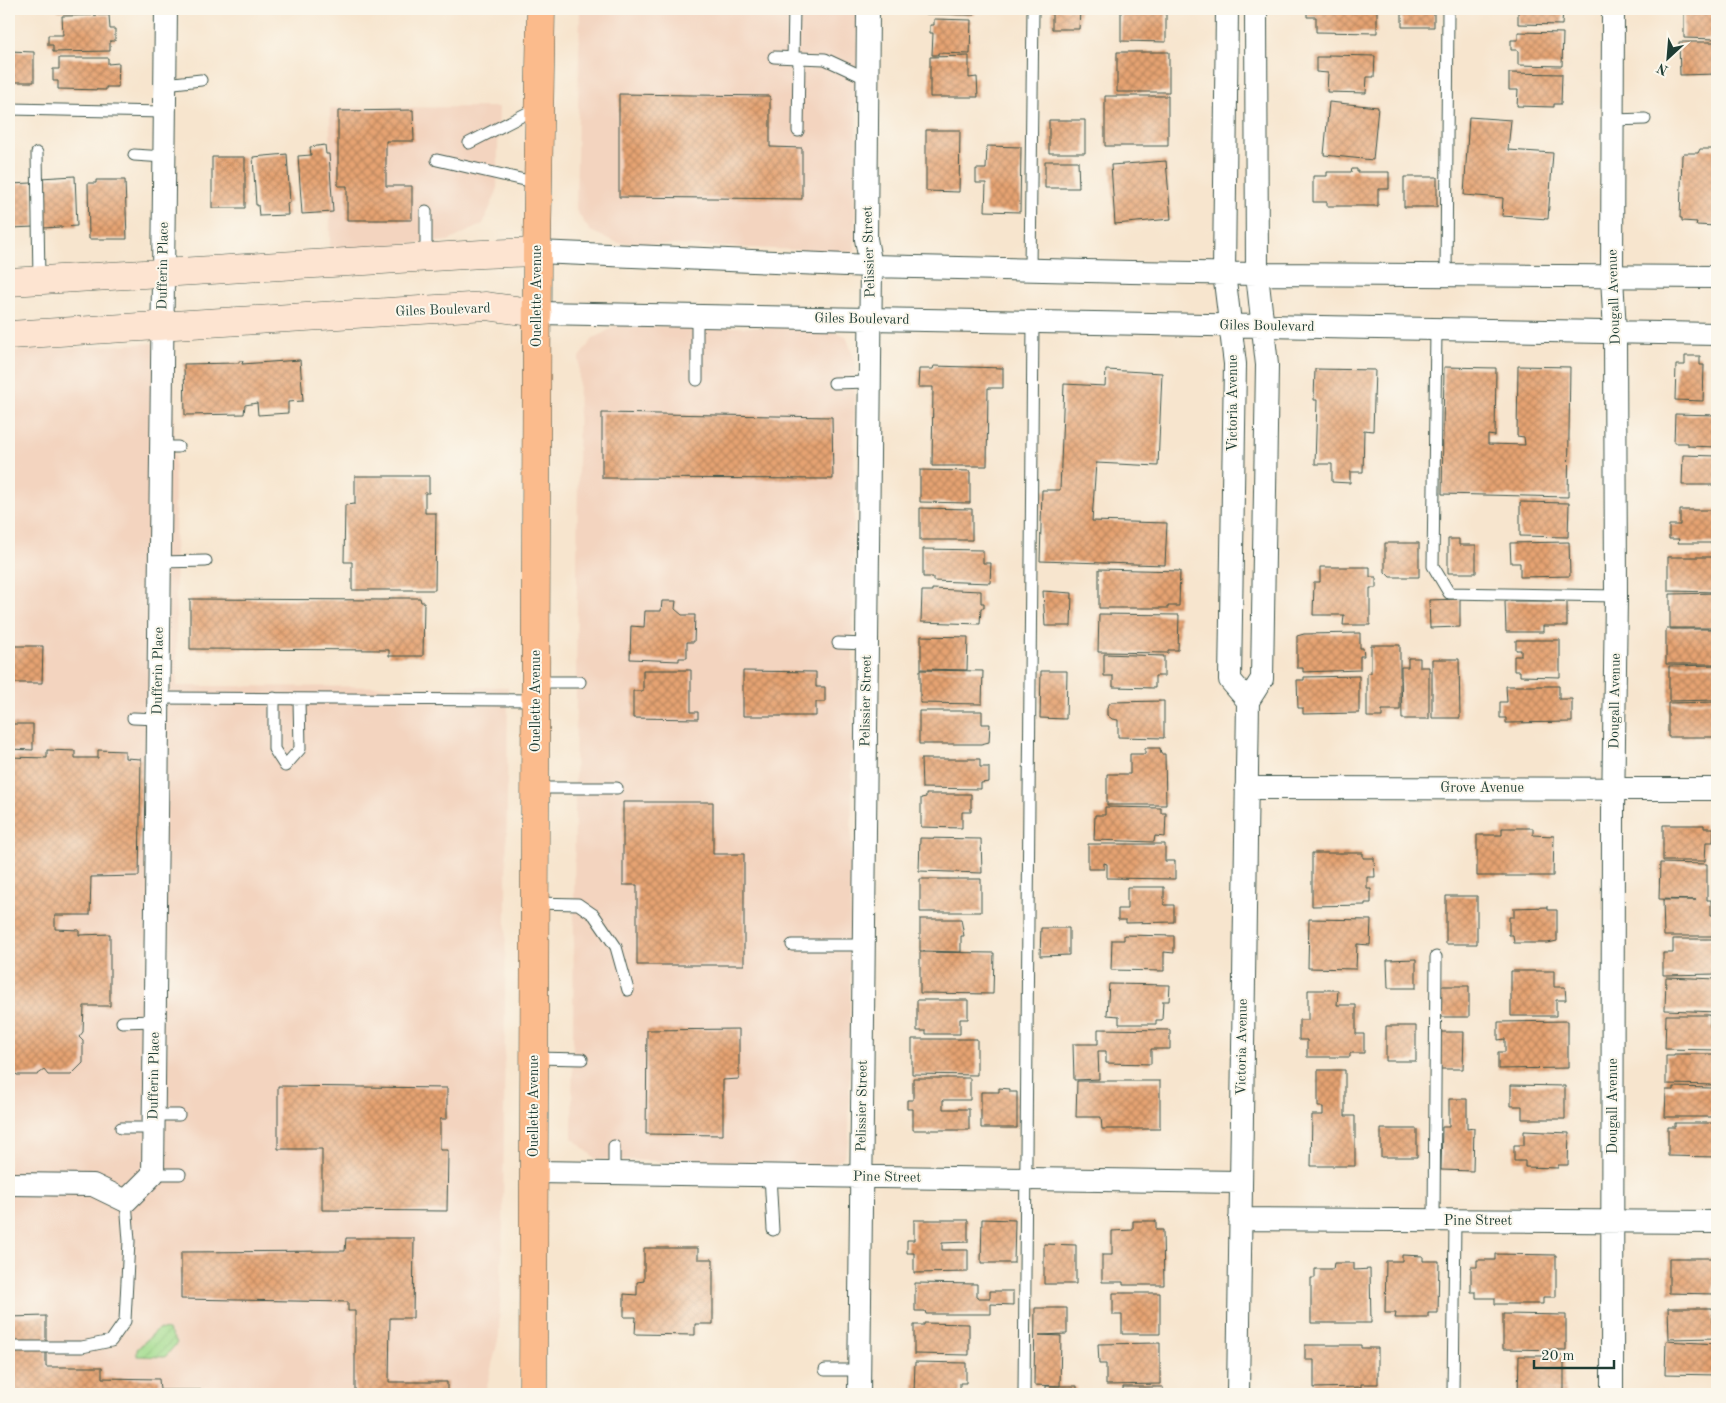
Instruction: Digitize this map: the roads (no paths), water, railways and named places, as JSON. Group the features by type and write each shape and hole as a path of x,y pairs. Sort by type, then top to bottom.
{"main road":[{"name":"Ouellette Avenue","path":"533,1394 537,252 540,9"}],"street":[{"name":"Dufferin Place","path":"153,1174 160,562 169,447 162,326 166,9"},
{"name":"Pelissier Street","path":"860,1394 871,266 866,239 868,9"},
{"name":"Victoria Avenue","path":"1227,9 1224,273 1235,364 1230,680 1248,701 1238,1394"},
{"path":"1248,701 1262,679 1267,365 1257,274 1256,9"},
{"name":"Dougall Avenue","path":"1612,1394 1616,596 1615,332 1612,277 1613,9"},
{"path":"9,282 537,252 871,266 1257,274 1717,277"},
{"name":"Giles Boulevard","path":"9,335 486,306 538,313 1717,334"},
{"name":"Grove Avenue","path":"1246,788 1717,789"},
{"name":"Pine Street","path":"534,1172 1240,1182"},
{"path":"9,1184 93,1185 126,1201 153,1174"},
{"name":"Pine Street","path":"1240,1219 1717,1222"}],"lane":[{"path":"794,9 798,131"},
{"path":"1030,269 1032,9"},
{"path":"1446,276 1448,9"},
{"path":"774,57 824,58 868,79"},
{"path":"165,84 201,80"},
{"path":"469,143 539,107"},
{"path":"9,109 164,112"},
{"path":"1613,120 1645,120"},
{"path":"38,153 39,280"},
{"path":"134,155 164,157"},
{"path":"437,160 538,183"},
{"path":"426,211 426,257"},
{"path":"697,316 697,380"},
{"path":"1024,1394 1033,322"},
{"path":"1436,330 1433,566 1449,593 1616,596"},
{"path":"834,383 870,382"},
{"path":"160,562 206,561"},
{"path":"838,643 867,644"},
{"path":"133,718 158,708 274,698 299,699 536,691 580,682"},
{"path":"274,698 274,749 285,766 300,749 299,699"},
{"path":"536,788 617,788"},
{"path":"535,903 578,904 594,915 616,947 628,990"},
{"path":"792,945 864,945"},
{"path":"1436,957 1444,1220 1453,1394"},
{"path":"122,1022 155,1021"},
{"path":"535,1058 582,1059"},
{"path":"120,1128 179,1115"},
{"path":"614,1146 614,1174"},
{"path":"153,1174 180,1174"},
{"path":"770,1176 773,1230"},
{"path":"9,1346 82,1347 111,1341 126,1321 130,1241 126,1201"},
{"path":"825,1370 860,1370"}]}
